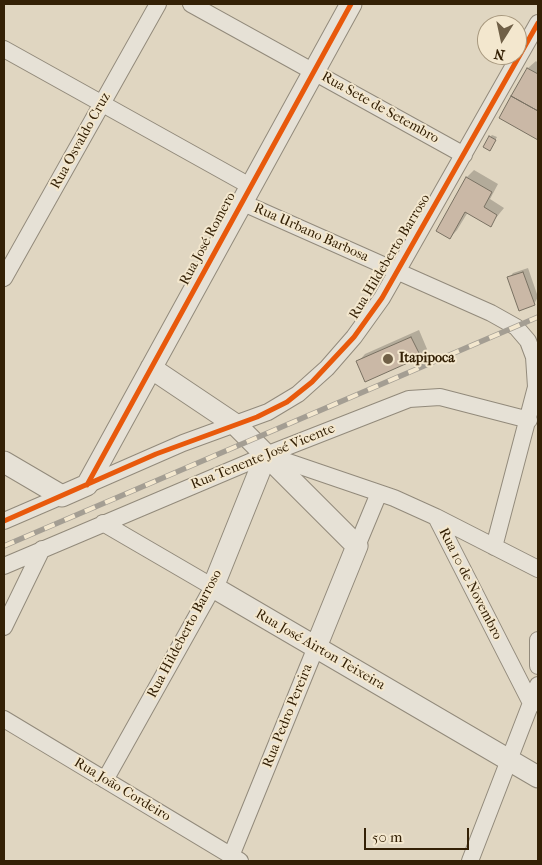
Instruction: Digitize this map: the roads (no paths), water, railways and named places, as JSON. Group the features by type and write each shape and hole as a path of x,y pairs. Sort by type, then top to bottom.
{"street":[{"name":"Rua Osvaldo Cruz","path":"4,278 158,4"},
{"name":"Rua Sete de Setembro","path":"191,4 464,155"},
{"name":"Rua José Romero","path":"87,484 350,4"},
{"name":"Rua Hildeberto Barroso","path":"87,484 183,443 258,417 287,402 327,368 354,338 398,271 538,23"},
{"name":"Rua Urbano Barbosa","path":"4,49 102,103 245,194 398,271 516,327 528,340 534,357 537,387"},
{"path":"151,368 236,425 357,546"},
{"path":"494,547 532,440 529,420 537,387"},
{"name":"Rua Tenente José Vicente","path":"4,566 266,455 419,397 450,399 529,420"},
{"name":"Rua Hildeberto Barroso","path":"105,780 213,587 266,455"},
{"name":"Rua 10 de Novembro","path":"266,455 379,493 436,517 532,705"},
{"path":"4,462 62,496"},
{"path":"4,521 87,484"},
{"name":"Rua Pedro Pereira","path":"235,858 316,647 379,493"},
{"path":"436,517 538,570"},
{"name":"Rua José Airton Teixeira","path":"103,523 538,776"},
{"path":"4,627 42,549"},
{"path":"538,640 538,666"},
{"path":"470,861 532,705 538,685"},
{"name":"Rua João Cordeiro","path":"4,721 235,858"}],"railway":[{"path":"4,546 538,317"}],"place":[{"name":"Itapipoca","path":"388,359"}]}
